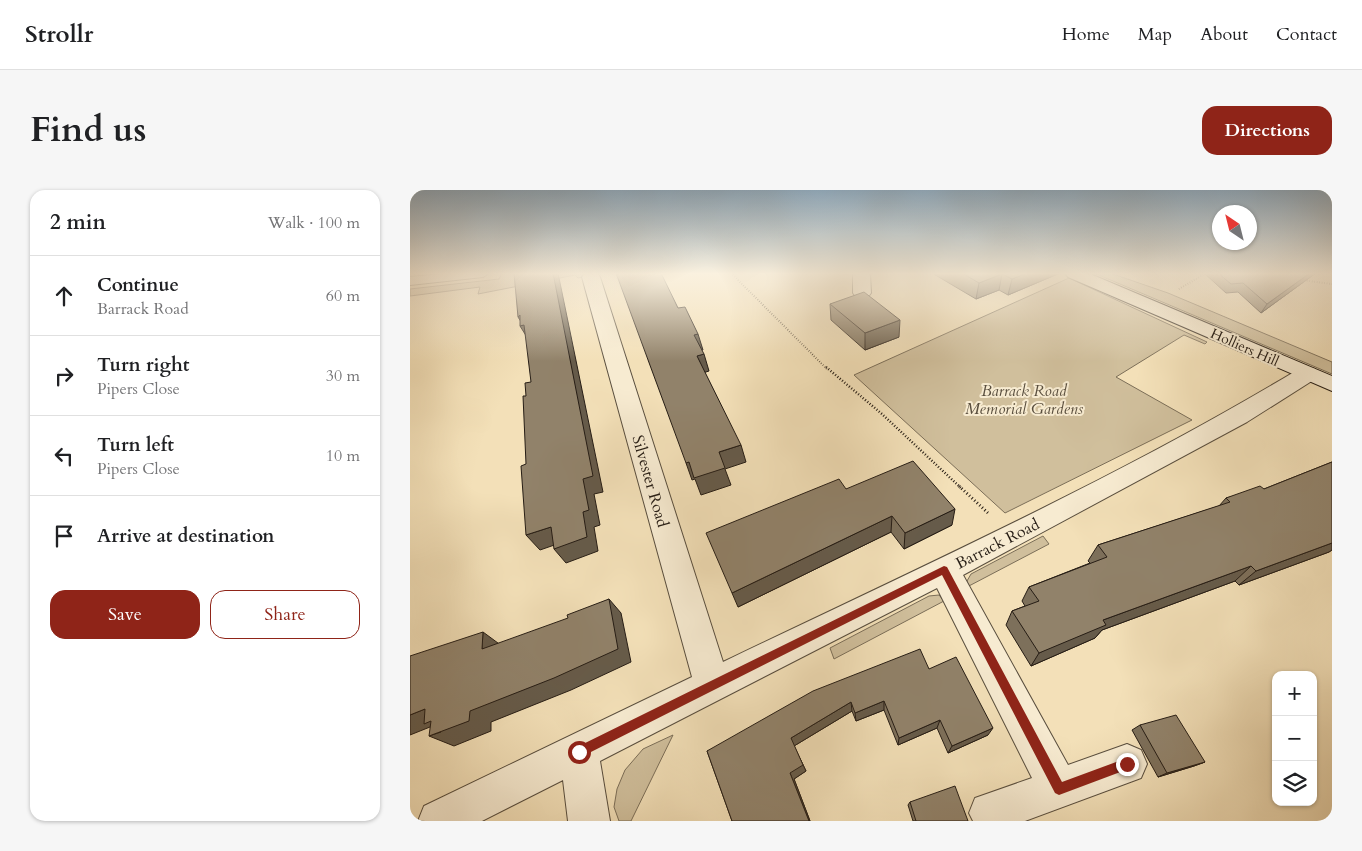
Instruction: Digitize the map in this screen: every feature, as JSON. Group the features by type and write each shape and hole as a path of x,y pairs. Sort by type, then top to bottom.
{"street":[{"name":"Silvester Road","path":"599,302 712,686"},
{"name":"Holliers Hill","path":"1142,302 1319,379"},
{"name":"Barrack Road","path":"439,821 1012,536 1239,416 1319,379"},
{"path":"944,570 1059,789"},
{"path":"579,752 589,821"},
{"path":"990,813 1127,764"}],"path":[{"path":"760,302 824,366 882,414 1012,536"}],"green space":[{"name":"Barrack Road Memorial Gardens","path":"1015,302 1122,302 1207,342 1205,344 1184,335 1116,377 1192,420 1005,513 854,375"},
{"path":"1163,302 1190,302 1332,362 1332,374"},
{"path":"1043,536 1049,544 967,587 967,581 971,574"},
{"path":"939,595 944,601 834,659 830,648 929,596"},
{"path":"673,735 631,821 619,821 614,807 617,789 625,770 643,749"}],"building":[{"path":"517,302 559,302 593,476 583,479 589,510 583,512 587,537 554,549 551,527 526,535 521,466 526,464 523,396 526,396 525,383 531,382 524,325 520,326 520,315 518,317"},
{"path":"627,302 675,302 678,308 685,307 698,334 694,335 704,354 697,356 741,445 719,452 725,468 694,478 689,462 686,463"},
{"path":"877,302 900,320 865,333 830,304"},
{"path":"913,461 955,509 905,533 892,516 732,593 706,533 839,479 846,489"},
{"path":"1332,462 1332,543 1256,571 1251,566 1103,620 1106,625 1039,653 1012,611 1039,601 1029,587 1107,557 1098,545 1230,502 1226,498 1260,486 1264,489"},
{"path":"609,599 618,649 554,678 470,711 469,721 429,736 431,721 424,724 425,709 410,715 410,656 483,632 482,649 568,618 567,615"},
{"path":"920,649 929,669 956,657 993,728 952,746 940,720 899,738 884,701 855,713 851,702 791,738 803,765 790,773 809,821 732,821 707,751 813,691"},
{"path":"1176,715 1205,762 1167,773 1140,725"},
{"path":"955,786 968,821 916,821 910,802"}],"route":[{"path":"579,752 944,570 1059,789 1127,764"}]}
